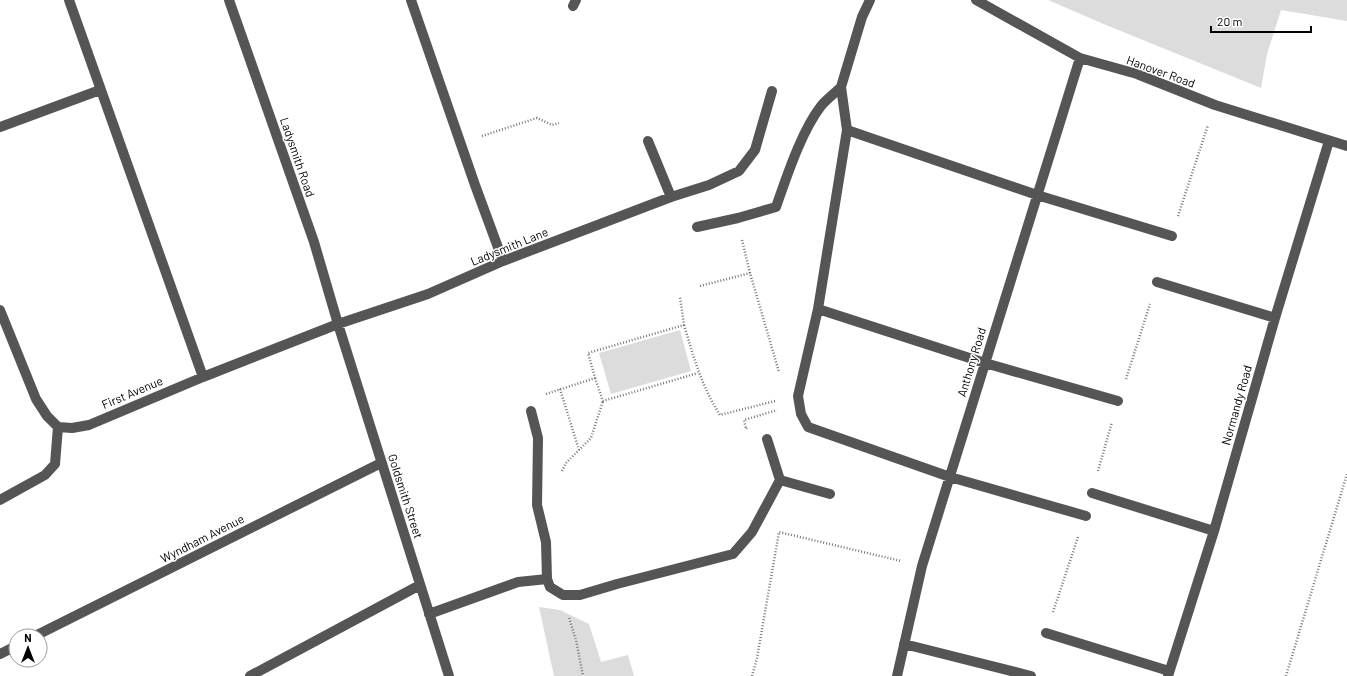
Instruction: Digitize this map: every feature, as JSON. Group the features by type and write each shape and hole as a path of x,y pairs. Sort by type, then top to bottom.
{"street":[{"path":"69,0 203,377"},
{"name":"Ladysmith Road","path":"229,0 314,242 338,324"},
{"path":"411,0 503,261"},
{"path":"870,0 862,17 841,87 847,130 818,309 798,396 801,414 808,427 950,477 1086,516"},
{"name":"Hanover Road","path":"976,0 1080,58 1137,74 1215,105 1347,146"},
{"name":"Anthony Road","path":"897,676 922,566 1080,58"},
{"path":"697,227 738,218 776,207 806,131 821,106 841,87"},
{"path":"0,127 100,90"},
{"name":"Ladysmith Lane","path":"338,324 428,294 503,261 671,197 709,185 739,171 755,150 772,92"},
{"path":"847,130 1037,195 1172,236"},
{"path":"648,141 671,197"},
{"name":"Normandy Road","path":"1168,673 1214,531 1274,318 1329,141"},
{"path":"1157,282 1274,318"},
{"path":"818,309 985,363 1118,401"},
{"path":"0,310 2,324 36,399 58,427 55,464 45,475 0,500"},
{"name":"First Avenue","path":"58,427 72,428 89,425 203,377 338,324"},
{"name":"Goldsmith Street","path":"338,324 449,676"},
{"path":"531,411 538,438 537,505 546,542 547,579 550,587 563,595 580,595 733,554 752,532 780,480 767,438"},
{"name":"Wyndham Avenue","path":"48,630 381,463"},
{"path":"780,480 830,494"},
{"path":"1092,493 1214,531"},
{"path":"429,614 518,582 547,579"},
{"path":"250,676 420,585"},
{"path":"1046,633 1168,673"},
{"path":"904,644 1031,676"}],"path":[{"path":"461,144 537,118 552,125 559,122"},
{"path":"738,218 750,273 780,375"},
{"path":"700,286 750,273"},
{"path":"680,297 684,325 698,373 709,398 720,415 781,399"},
{"path":"560,475 566,464 591,438 603,401 588,353 684,325"},
{"path":"603,401 698,373"},
{"path":"566,388 595,378"},
{"path":"560,389 579,450"},
{"path":"744,420 770,412"},
{"path":"1286,676 1347,474"},
{"path":"752,676 757,658 779,532 922,566"},
{"path":"563,595 576,640 583,676"}],"shaded area":[{"path":"1048,0 1347,0 1347,21 1281,10 1267,54 1261,88"},
{"path":"680,330 691,371 611,394 599,353"},
{"path":"539,607 560,610 589,624 601,662 628,655 634,676 554,676"}]}
